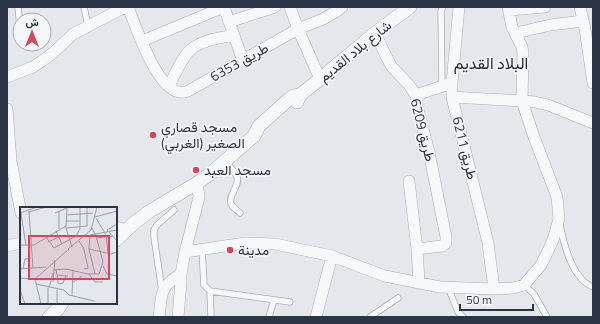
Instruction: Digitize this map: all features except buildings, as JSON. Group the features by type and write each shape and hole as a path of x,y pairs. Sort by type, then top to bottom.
{"street":[{"path":"7,77 33,67 53,53 73,34 125,7"},
{"path":"128,7 152,63 168,86"},
{"path":"142,41 224,7 243,61"},
{"path":"229,22 275,7"},
{"path":"290,7 320,79"},
{"name":"طريق 6353","path":"234,35 207,41 193,47 168,86 179,92 184,92 243,61 298,29 323,19 342,7"},
{"name":"شارع بلاد القديم","path":"117,238 122,228 197,183 225,162 254,136 260,126 288,100 294,96 300,95 375,33 410,7"},
{"name":"طريق 6211","path":"458,7 447,85 452,96 488,243 494,288"},
{"path":"185,252 245,243 275,244 332,256 386,276 440,287 513,288 524,285 541,265 553,240 559,219 557,197 522,101 524,53 510,19 509,8 545,7"},
{"path":"580,7 587,26 593,83"},
{"path":"516,33 550,25 587,26"},
{"name":"طريق 6209","path":"375,33 392,67 416,95 417,106 429,152 446,236 446,243 442,246 416,249"},
{"path":"416,95 447,85"},
{"path":"452,96 535,102 593,123"},
{"path":"7,109 9,161 20,210"},
{"path":"409,181 419,282"},
{"path":"178,317 181,274 199,196 197,183"},
{"path":"7,246 20,244"},
{"path":"316,317 332,256"},
{"path":"159,317 162,291 166,284 181,274"},
{"path":"49,317 61,304"}],"lane":[{"path":"84,7 88,26"},
{"path":"443,7 441,10 447,85"},
{"path":"225,162 237,176 237,182 231,197 231,202 240,213"},
{"path":"162,291 154,230 157,225 174,210"},
{"path":"559,219 562,238 573,267 588,285 593,287"},
{"path":"202,249 204,285 210,291 290,302"},
{"path":"524,285 534,294 547,317"},
{"path":"448,287 458,312 463,317"},
{"path":"210,291 211,317"},
{"path":"370,317 398,298"},
{"path":"269,317 274,300"}],"place":[{"name":"مسجد قصاري الصغير (الغربي)","path":"153,135"},
{"name":"مسجد العبد","path":"196,170"},
{"name":"مدينة","path":"230,250"}],"district":[{"name":"البلاد القديم","path":"491,63"}]}
